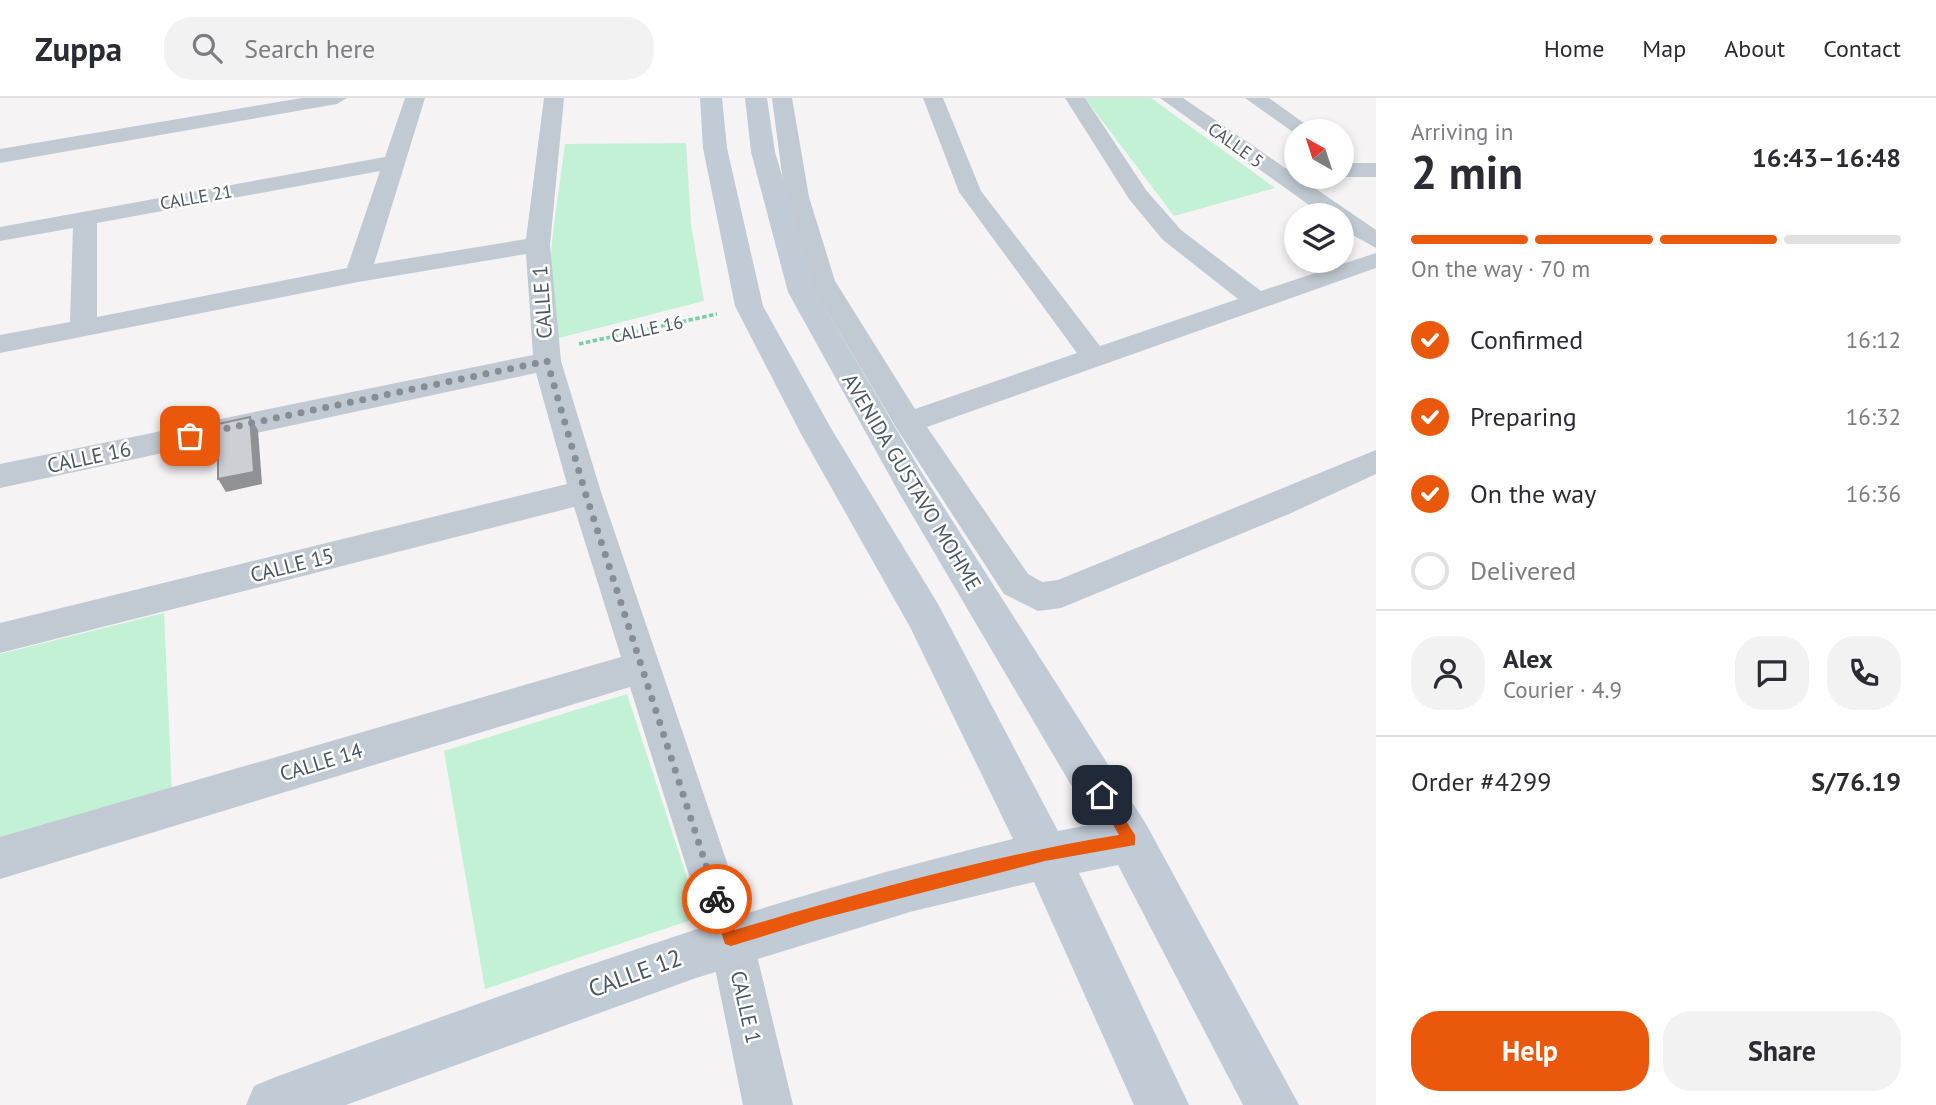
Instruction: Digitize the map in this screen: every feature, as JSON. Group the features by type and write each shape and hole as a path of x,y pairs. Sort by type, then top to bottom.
{"street":[{"path":"0,156 337,98"},
{"path":"358,274 415,98"},
{"name":"CALLE 1","path":"554,98 538,245 547,356 585,492 731,939 768,1105"},
{"path":"711,98 715,148 749,306 818,434 924,616 1045,854 1162,1105"},
{"name":"AVENIDA GUSTAVO MOHME","path":"756,98 763,152 802,292 910,482 1130,840 1272,1105"},
{"path":"782,98 797,197 822,281 908,422 1016,584 1038,597 1061,594 1278,505 1376,461"},
{"path":"933,98 971,192 1096,359"},
{"path":"1075,98 1137,194 1172,235 1258,301"},
{"name":"CALLE 5","path":"1170,98 1319,203"},
{"path":"1255,98 1286,119"},
{"name":"CALLE 21","path":"0,234 393,162"},
{"path":"1272,171 1284,171"},
{"path":"83,328 85,218"},
{"name":"CALLE 5","path":"1354,226 1376,240"},
{"path":"0,344 358,274 538,245"},
{"path":"908,422 1376,260"},
{"name":"CALLE 16","path":"0,476 547,356"},
{"name":"CALLE 15","path":"0,638 585,492"},
{"name":"CALLE 14","path":"0,858 642,667"},
{"path":"1045,854 1130,840"},
{"name":"CALLE 12","path":"273,1105 731,939 816,913 1045,854"}],"path":[{"name":"CALLE 16","path":"547,356 749,306"}],"green space":[{"path":"1085,98 1151,98 1275,188 1174,216"},
{"path":"686,143 691,224 704,301 551,340 548,294 565,144"},
{"path":"164,613 172,793 0,838 0,654"},
{"path":"627,694 700,917 485,989 444,751"}],"building":[{"path":"250,417 254,472 218,479 218,424"}],"way so far":[{"path":"190,436 547,361 585,492 717,899"}],"route":[{"path":"717,899 731,939 816,913 1045,854 1130,840 1102,795"}]}
